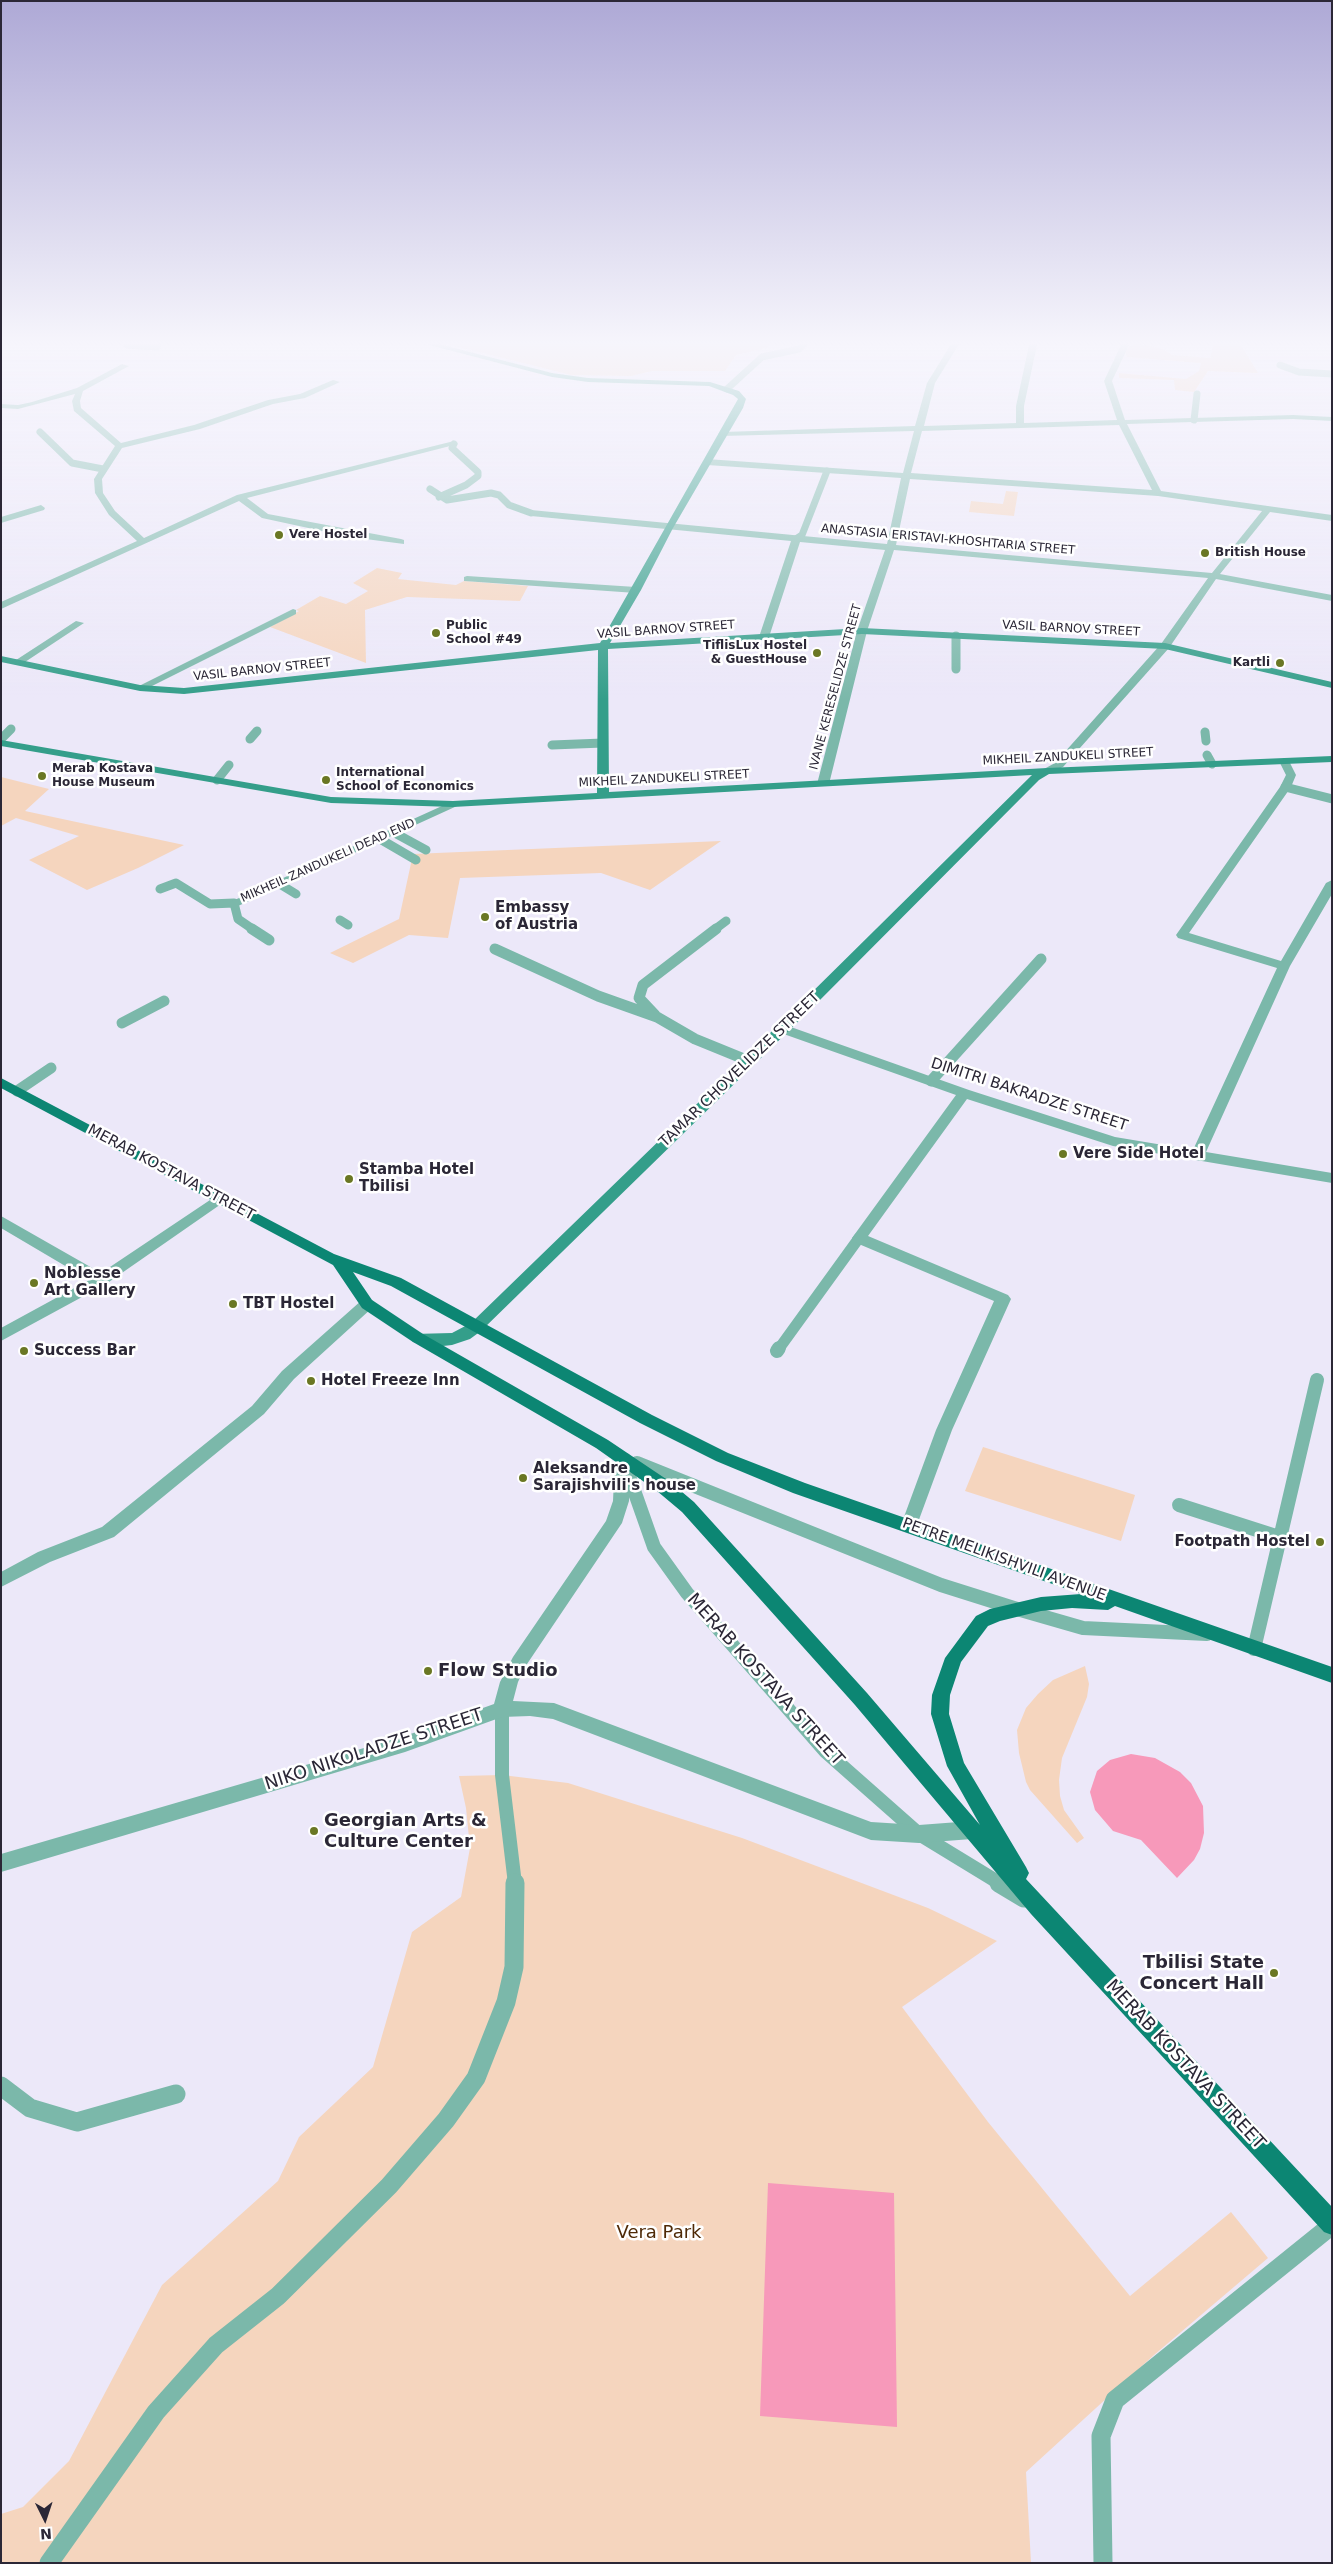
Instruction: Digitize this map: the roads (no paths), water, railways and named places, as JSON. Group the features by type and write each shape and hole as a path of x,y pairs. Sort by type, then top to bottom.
{"main road":[{"name":"MERAB KOSTAVA STREET","path":"1,1082 340,1264 396,1282 680,1437"},
{"name":"MERAB KOSTAVA STREET","path":"340,1264 367,1304 418,1338 623,1458 663,1486 708,1527 861,1699 1038,1907 1332,2224"},
{"name":"PETRE MELIKISHVILI AVENUE","path":"680,1437 757,1472 1211,1634 1332,1675"},
{"path":"1038,1907 956,1766 946,1739 940,1714 941,1695 954,1658 982,1621 996,1614 1041,1604 1072,1601 1124,1603"}],"street":[{"path":"109,461 98,479 99,493 112,512 142,541"},
{"path":"1,606 240,497 387,461"},
{"name":"IVANE KERESELIDZE STREET","path":"823,784 862,631 891,547 910,461"},
{"path":"1142,461 1158,493"},
{"path":"603,797 603,646 707,462 1158,493 1332,518"},
{"path":"240,497 266,516 350,534 401,542"},
{"path":"1,520 41,508"},
{"path":"1048,771 1059,765 1165,646 1214,576 1268,509"},
{"name":"ANASTASIA ERISTAVI-KHOSHTARIA STREET","path":"530,513 668,528 1214,576 1332,598"},
{"path":"764,637 796,539"},
{"path":"467,579 636,590"},
{"path":"140,688 293,612"},
{"path":"18,662 79,623"},
{"name":"VASIL BARNOV STREET","path":"1,659 156,691 207,689 603,646 862,631 1165,646 1332,685"},
{"name":"MIKHEIL ZANDUKELI STREET","path":"1,743 331,800 453,804 603,797 1209,760 1284,761 1332,759"},
{"path":"1284,761 1291,775 1285,787 1182,936 1284,966"},
{"name":"TAMAR CHOVELIDZE STREET","path":"418,1338 434,1341 452,1339 465,1335 476,1327 783,1029 1035,778 1048,771"},
{"name":"MIKHEIL ZANDUKELI DEAD END","path":"234,903 380,839 453,804"},
{"path":"1197,1156 1284,966 1332,883"},
{"name":"DIMITRI BAKRADZE STREET","path":"783,1029 964,1093 1113,1141 1332,1178"},
{"path":"908,1525 944,1430 1003,1299 859,1238 964,1093"},
{"path":"1,1335 100,1280 219,1200"},
{"path":"1,1222 100,1280"},
{"path":"1,1580 44,1557 108,1532 258,1410 288,1375 367,1304"},
{"name":"NIKO NIKOLADZE STREET","path":"1,1863 405,1744 502,1709 509,1682 519,1662 614,1523 621,1501 623,1458"},
{"path":"502,1709 530,1708 554,1710 871,1831 919,1834 972,1830"}],"lane":[{"path":"70,461 72,463 103,469"},
{"path":"439,497 466,485 478,476 478,472 466,461"},
{"path":"796,539 802,535 826,471"},
{"path":"430,489 439,497 447,500 491,493 499,496 509,505 530,513"},
{"path":"956,636 956,669"},
{"path":"1,739 11,729"},
{"path":"250,739 257,731"},
{"path":"552,745 603,743"},
{"path":"217,780 229,765"},
{"path":"1285,787 1332,799"},
{"path":"393,832 426,850"},
{"path":"380,839 416,860"},
{"path":"160,889 176,883 210,904 234,903 238,919 269,940"},
{"path":"278,883 296,894"},
{"path":"657,1017 639,998 643,985 726,921"},
{"path":"495,948 598,996 657,1017 695,1039 749,1061"},
{"path":"931,1081 1040,959"},
{"path":"122,1023 164,1001"},
{"path":"17,1091 51,1068"},
{"path":"777,1351 859,1238"},
{"path":"1254,1649 1282,1538 1317,1380"},
{"path":"623,1458 941,1585 1017,1609 1083,1628 1211,1634"},
{"name":"MERAB KOSTAVA STREET","path":"623,1458 654,1547 687,1593 824,1751 919,1834 1038,1907"},
{"path":"1179,1505 1282,1538"},
{"path":"49,2563 156,2412 216,2345 278,2296 388,2186 446,2120 476,2078 506,2002 514,1967 515,1879 502,1775 502,1709"},
{"path":"1,2086 30,2108 78,2122 176,2094"},
{"path":"1103,2563 1101,2436 1115,2400 1332,2224"}],"place":[{"name":"Vere Hostel","path":"279,535"},
{"name":"British House","path":"1205,553"},
{"name":"Public School #49","path":"436,633"},
{"name":"TiflisLux Hostel & GuestHouse","path":"817,653"},
{"name":"Kartli","path":"1280,663"},
{"name":"Merab Kostava House Museum","path":"42,776"},
{"name":"International School of Economics","path":"326,780"},
{"name":"Embassy of Austria","path":"485,917"},
{"name":"Vere Side Hotel","path":"1063,1154"},
{"name":"Stamba Hotel Tbilisi","path":"349,1179"},
{"name":"Noblesse Art Gallery","path":"34,1283"},
{"name":"TBT Hostel","path":"233,1304"},
{"name":"Success Bar","path":"24,1351"},
{"name":"Hotel Freeze Inn","path":"311,1381"},
{"name":"Aleksandre Sarajishvili's house","path":"523,1478"},
{"name":"Footpath Hostel","path":"1320,1542"},
{"name":"Flow Studio","path":"428,1671"},
{"name":"Georgian Arts & Culture Center","path":"314,1831"},
{"name":"Tbilisi State Concert Hall","path":"1274,1973"}],"park label":[{"name":"Vera Park","path":"659,2233"}]}
